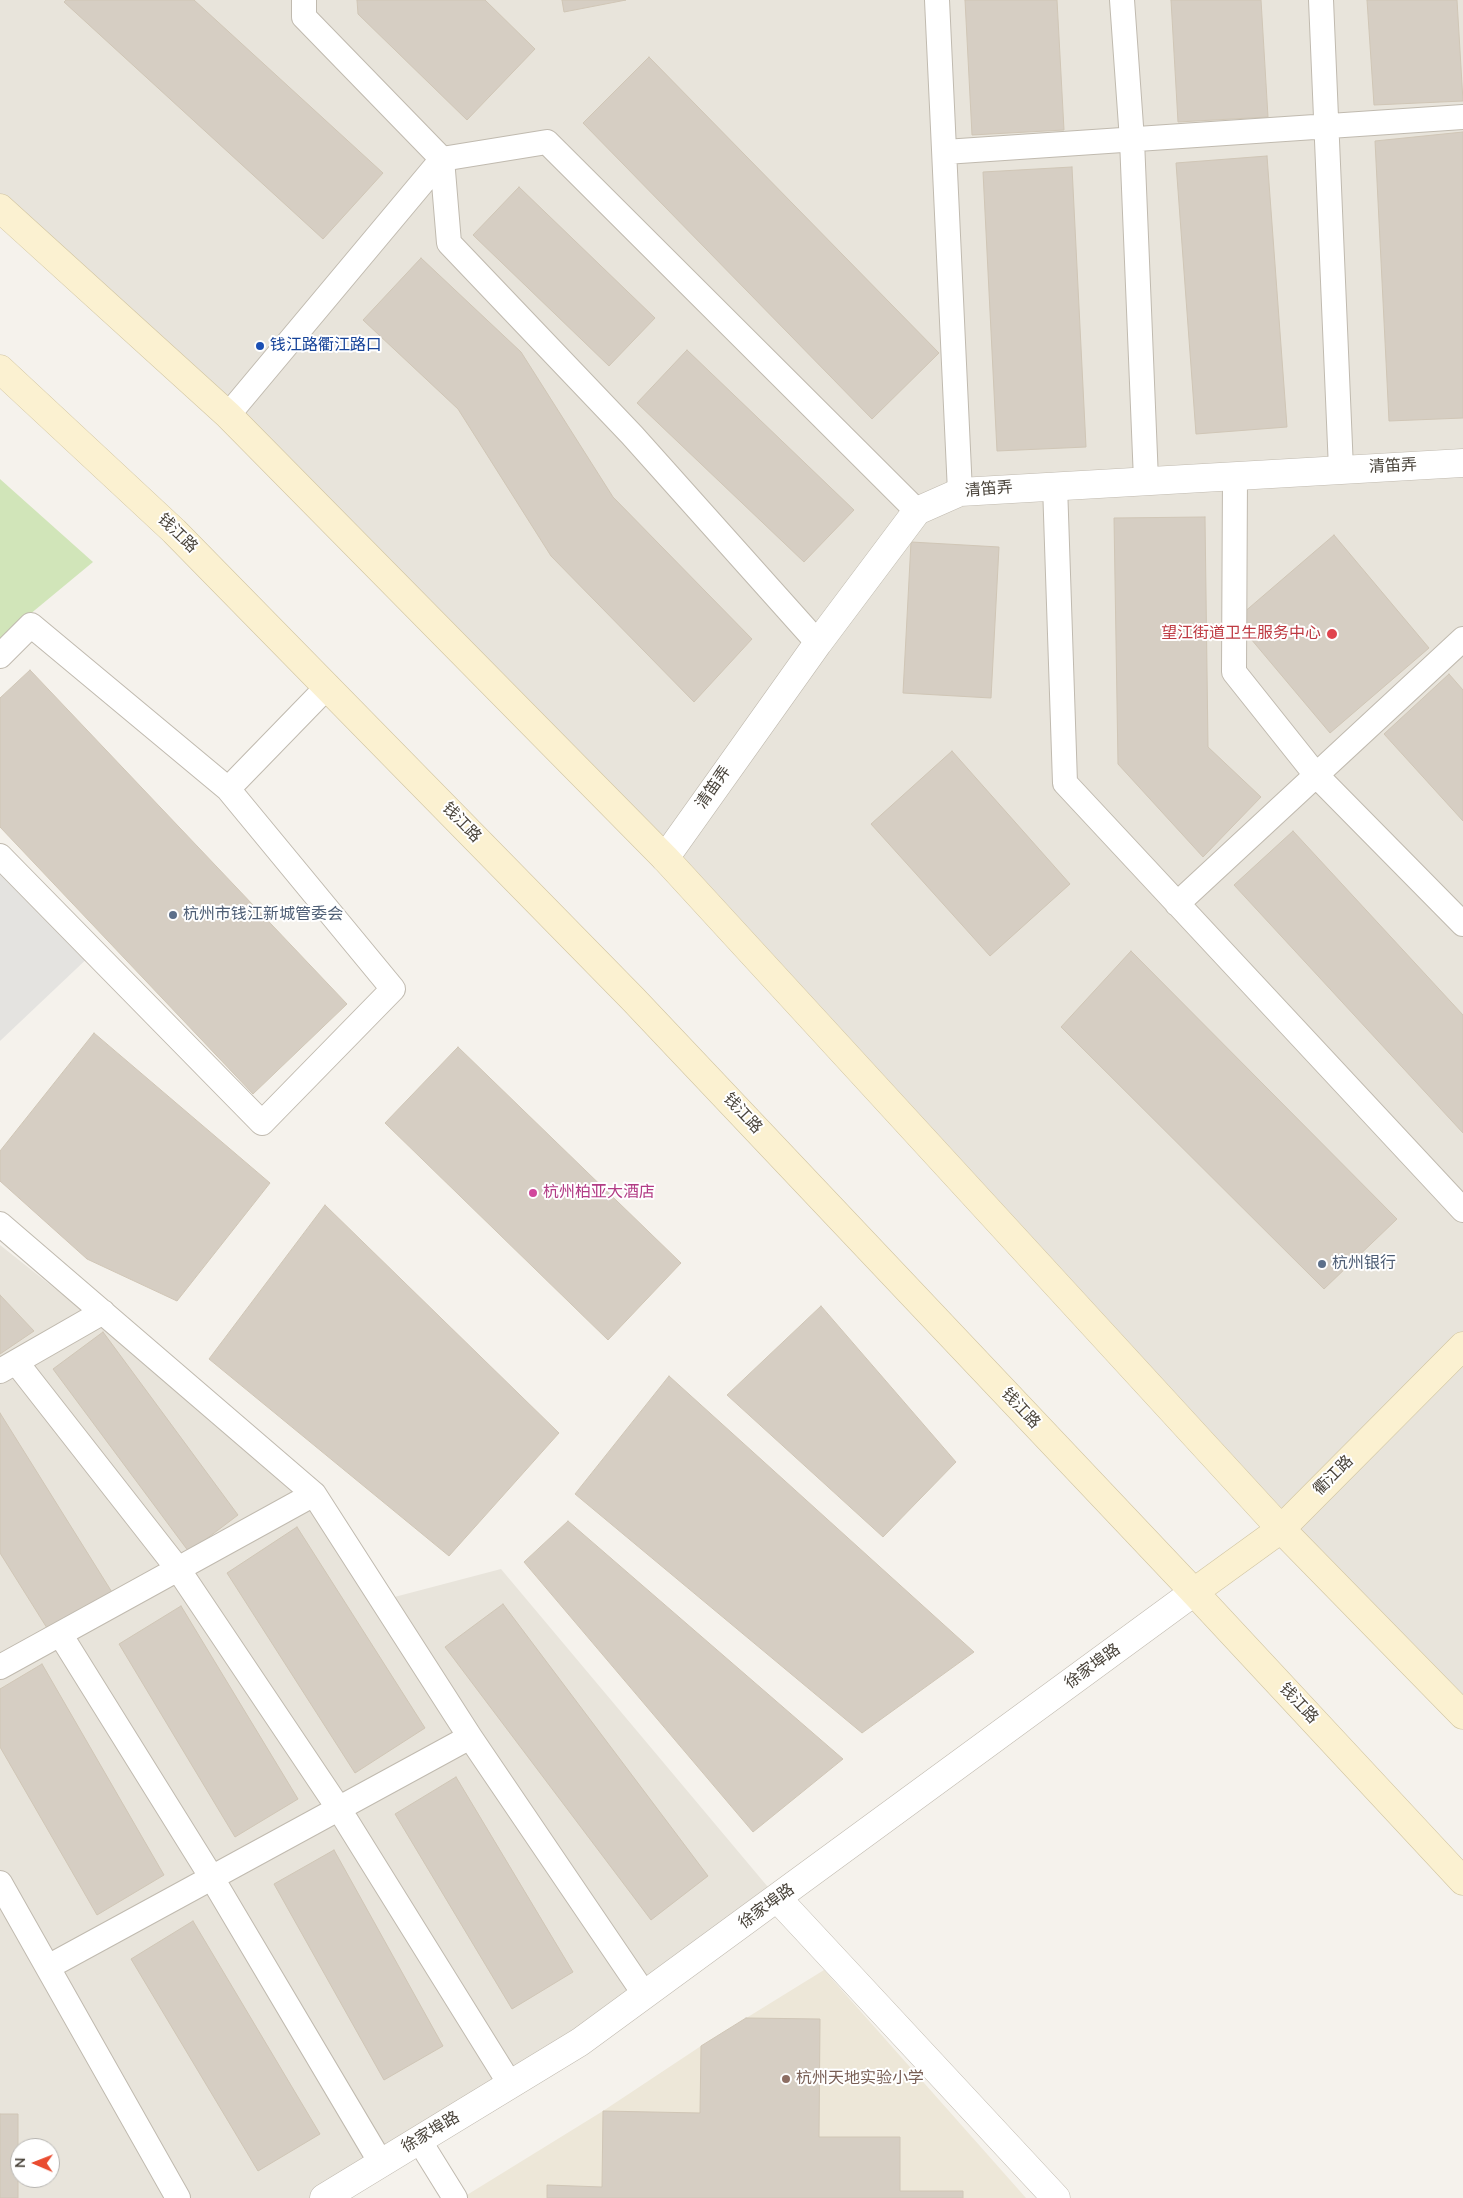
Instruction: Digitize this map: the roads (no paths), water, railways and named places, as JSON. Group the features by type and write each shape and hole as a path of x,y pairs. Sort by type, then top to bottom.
{"main road":[{"path":"0,208 228,416 665,858 1281,1529 1463,1715"},
{"name":"钱江路","path":"0,369 174,531 633,998 1194,1592 1463,1881"},
{"name":"衢江路","path":"1194,1592 1281,1529 1463,1346"}],"street":[{"name":"清笛弄","path":"665,858 818,643 916,511 960,492 1055,485 1463,463"},
{"name":"徐家埠路","path":"324,2198 580,2042 778,1899 1194,1592"},
{"path":"778,1899 1056,2198"}],"lane":[{"path":"304,0 304,18 442,159 449,243 632,435 818,643"},
{"path":"937,0 960,492"},
{"path":"1122,0 1132,140 1146,480"},
{"path":"1321,0 1341,470"},
{"path":"945,152 1463,118"},
{"path":"228,416 442,159 547,142 916,511"},
{"path":"1235,476 1234,672 1316,775 1463,924"},
{"path":"1055,485 1065,783 1463,1210"},
{"path":"0,656 30,625 228,789 393,989 262,1123 0,856"},
{"path":"1177,904 1463,639"},
{"path":"228,789 328,686"},
{"path":"0,1224 314,1494 470,1737 646,1995"},
{"path":"103,1312 8,1367 178,1569 338,1809 510,2084"},
{"path":"0,1668 314,1494"},
{"path":"60,1634 212,1878 381,2163"},
{"path":"48,1967 470,1737"},
{"path":"0,1883 178,2198"},
{"path":"419,2140 455,2198"}],"place":[{"name":"钱江路衢江路口","path":"260,346"},
{"name":"望江街道卫生服务中心","path":"1332,634"},
{"name":"杭州市钱江新城管委会","path":"173,915"},
{"name":"杭州柏亚大酒店","path":"533,1193"},
{"name":"杭州银行","path":"1322,1264"},
{"name":"杭州天地实验小学","path":"786,2079"}]}
